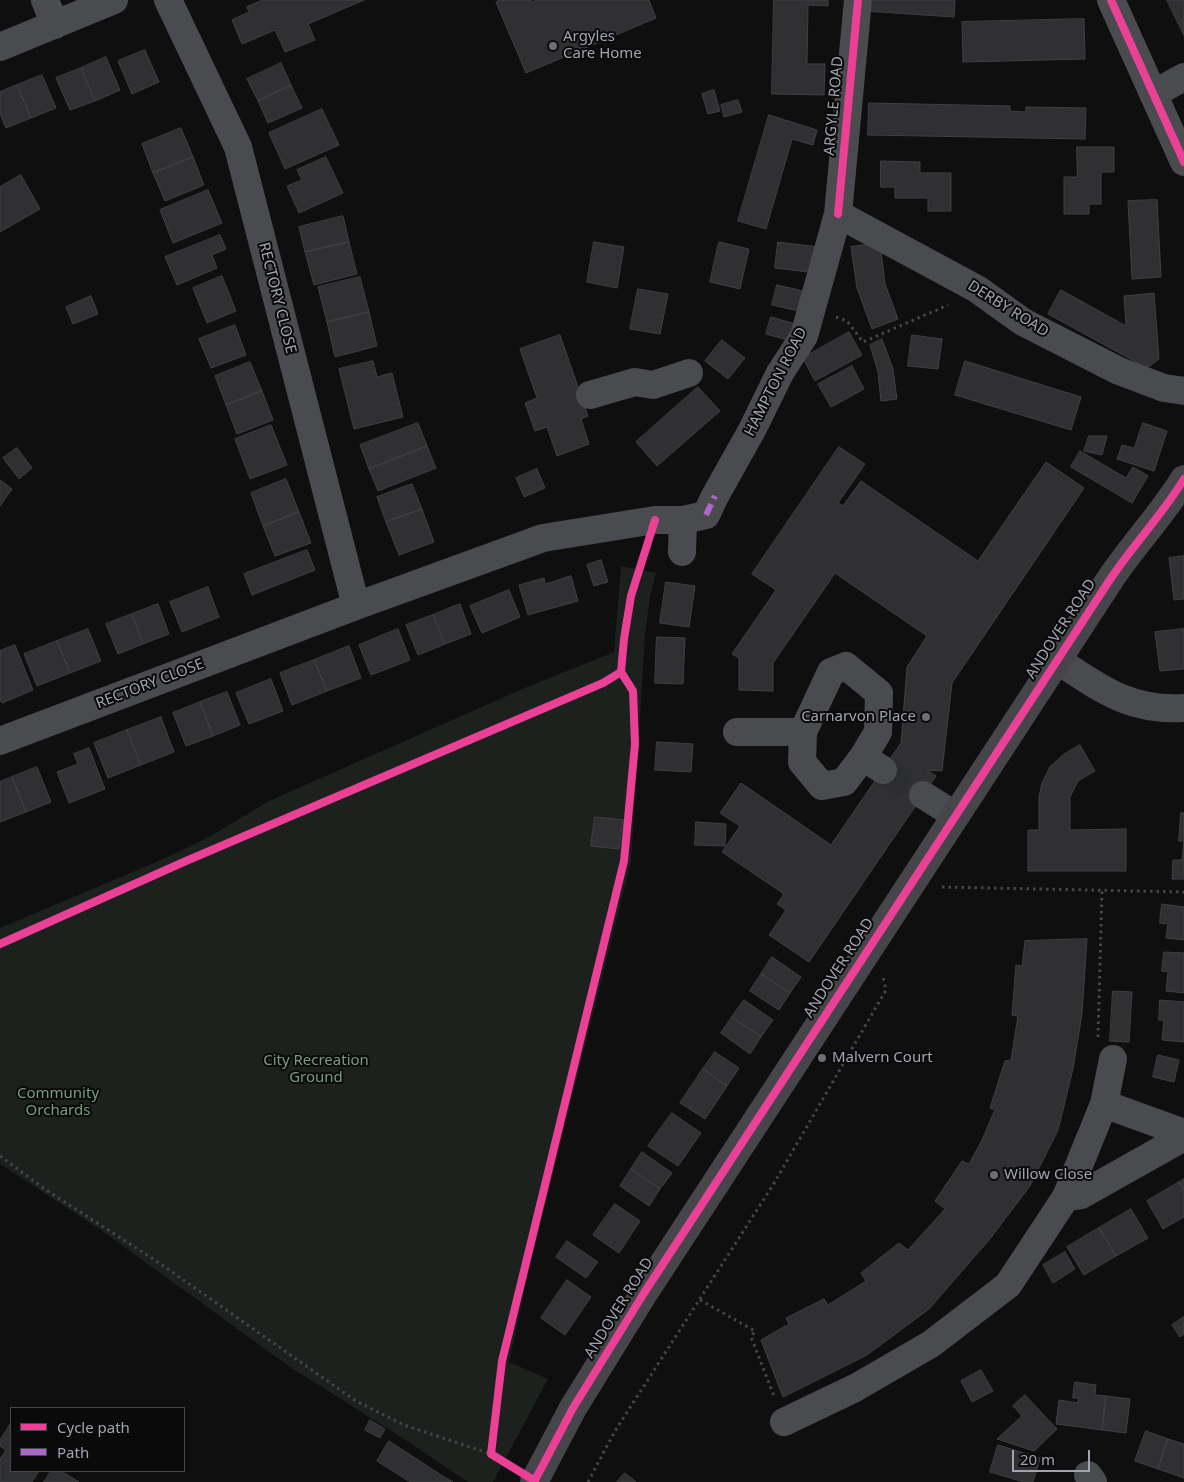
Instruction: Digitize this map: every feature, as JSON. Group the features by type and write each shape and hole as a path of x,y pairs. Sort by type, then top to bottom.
{"main road":[{"name":"ANDOVER ROAD","path":"534,1482 573,1408 644,1293 1124,558 1156,520 1184,479"},
{"path":"1156,520 1184,510"}],"street":[{"path":"45,0 55,25"},
{"path":"0,47 114,0"},
{"name":"RECTORY CLOSE","path":"168,0 238,147 356,606"},
{"name":"ARGYLE ROAD","path":"838,214 858,0"},
{"path":"1111,0 1184,162"},
{"path":"1154,94 1184,77"},
{"name":"DERBY ROAD","path":"838,214 977,288 1023,322 1119,371 1164,388 1184,391"},
{"name":"HAMPTON ROAD","path":"701,510 752,430 780,373 804,336 838,214"},
{"path":"590,395 635,382 653,385 688,373"},
{"path":"682,552 701,510"},
{"name":"RECTORY CLOSE","path":"0,742 356,606 543,538 655,520 701,510"},
{"path":"1057,660 1106,691 1137,705 1168,709 1184,708"},
{"path":"846,666 879,692 878,732 873,763 844,782 822,786 802,762 803,732 831,672 846,666"},
{"path":"737,732 803,732"},
{"path":"923,795 955,815"},
{"path":"784,1422 856,1388 931,1344 1008,1285 1066,1197 1104,1104 1114,1059"},
{"path":"1066,1197 1081,1195 1177,1141 1184,1133 1104,1104"}],"path":[{"path":"811,308 847,320 863,342 964,298 977,288"},
{"path":"932,887 1184,892"},
{"path":"1102,890 1098,1042 1114,1059"},
{"path":"588,1482 616,1431 773,1185 886,990 882,972"},
{"path":"0,1156 46,1190 155,1260 356,1401 404,1425 494,1456 492,1445"},
{"path":"700,1300 755,1331 752,1337 784,1422"}],"green space":[{"name":"City Recreation Ground","path":"621,566 656,573 650,597 645,634 631,862 528,1274 509,1362 548,1379 493,1482 468,1482 287,1365 101,1230 0,1164 0,928 161,860 209,837 269,801 520,690 614,652"}],"building":[{"path":"263,0 364,0 308,24 315,40 285,52 275,30 242,44 232,20 249,12 247,7"},
{"name":"Argyles Care Home","path":"502,0 531,0 532,2 537,0 649,0 656,18 526,73 496,2"},
{"path":"774,0 828,0 828,6 808,5 807,64 825,64 824,95 772,94"},
{"path":"866,0 955,0 954,17 865,11"},
{"path":"1167,0 1184,0 1184,35"},
{"path":"1084,19 1085,59 963,62 962,22"},
{"path":"145,50 159,82 132,94 118,61"},
{"path":"106,57 120,90 95,101 81,68"},
{"path":"281,63 291,85 258,101 247,79"},
{"path":"81,68 95,101 70,110 56,78"},
{"path":"42,75 56,108 31,118 17,85"},
{"path":"17,85 31,118 6,128 0,114 0,92"},
{"path":"291,85 302,108 268,123 258,101"},
{"path":"714,90 720,111 708,114 702,94"},
{"path":"738,100 742,112 724,117 721,105"},
{"path":"869,103 1010,106 1010,111 1026,112 1026,107 1086,108 1085,139 868,135"},
{"path":"322,109 339,145 285,169 269,133"},
{"path":"769,115 817,130 813,145 792,139 766,229 738,221"},
{"path":"181,128 193,157 153,173 142,144"},
{"path":"1077,147 1114,147 1114,172 1101,172 1101,204 1089,204 1089,214 1064,214 1064,177 1077,177"},
{"path":"193,157 204,185 165,201 153,173"},
{"path":"326,157 343,193 299,213 287,186 302,180 297,170"},
{"path":"881,161 920,162 920,173 951,173 951,211 928,211 928,198 895,198 895,187 881,187"},
{"path":"21,175 40,209 0,232 0,187"},
{"path":"208,190 222,223 173,243 160,210"},
{"path":"1157,200 1161,277 1132,279 1128,201"},
{"path":"343,216 349,242 305,252 299,227"},
{"path":"220,235 226,249 212,255 217,268 177,285 165,257"},
{"path":"349,242 357,274 314,285 305,252"},
{"path":"594,242 624,247 617,288 587,282"},
{"path":"719,242 749,249 740,289 710,282"},
{"path":"778,242 819,247 816,273 775,268"},
{"path":"880,243 885,284 898,319 872,329 857,288 851,247"},
{"path":"222,276 236,311 207,323 193,288"},
{"path":"360,277 369,312 327,322 318,287"},
{"path":"777,285 808,292 803,312 772,305"},
{"path":"638,289 668,294 660,334 630,329"},
{"path":"1061,290 1126,326 1124,296 1154,293 1159,359 1150,366 1145,367 1048,314"},
{"path":"91,296 98,314 73,324 66,307"},
{"path":"369,312 377,346 335,357 327,322"},
{"path":"771,317 799,325 794,342 766,334"},
{"path":"235,325 246,355 211,368 199,339"},
{"path":"849,332 862,355 815,381 803,358"},
{"path":"560,335 588,416 581,419 589,444 557,456 547,427 535,431 525,403 537,398 520,349"},
{"path":"912,335 942,339 938,369 908,366"},
{"path":"882,339 893,369 897,399 881,401 878,372 870,345"},
{"path":"722,340 745,358 728,379 705,361"},
{"path":"373,361 377,377 392,373 403,417 354,429 339,369"},
{"path":"965,361 1081,397 1071,430 955,395"},
{"path":"250,362 262,391 226,405 215,376"},
{"path":"852,366 864,389 831,407 818,384"},
{"path":"698,387 720,411 657,466 636,442"},
{"path":"262,391 273,420 237,434 226,405"},
{"path":"418,423 427,446 369,469 360,445"},
{"path":"1143,423 1167,431 1154,471 1117,459 1122,445 1134,448"},
{"path":"271,425 287,465 250,479 235,439"},
{"path":"1089,436 1107,436 1102,455 1084,451"},
{"path":"427,446 436,468 378,491 369,469"},
{"name":"Carnarvon Place","path":"839,447 865,464 838,503 843,506 861,481 978,561 1046,462 1084,488 952,683 942,771 927,770 936,776 809,962 769,935 786,910 777,904 784,894 722,852 740,826 720,813 741,783 831,845 901,743 907,667 927,636 835,573 773,663 773,691 739,690 739,658 732,654 776,590 752,574"},
{"path":"17,448 32,468 19,479 3,458"},
{"path":"1080,451 1126,478 1133,467 1148,476 1132,503 1071,467"},
{"path":"537,469 545,488 524,497 516,478"},
{"path":"286,479 299,512 263,526 251,493"},
{"path":"0,480 12,489 0,506"},
{"path":"412,484 422,509 386,522 377,497"},
{"path":"422,509 434,542 399,555 386,522"},
{"path":"299,512 311,543 275,556 263,526"},
{"path":"307,550 315,570 252,595 244,574"},
{"path":"1184,556 1184,599 1174,600 1169,558"},
{"path":"601,560 608,582 594,586 587,565"},
{"path":"571,576 578,601 528,615 519,585 544,578 545,584"},
{"path":"666,582 695,586 689,627 660,623"},
{"path":"208,587 219,617 182,632 170,602"},
{"path":"509,590 520,617 482,633 470,606"},
{"path":"158,604 169,634 143,644 132,614"},
{"path":"460,604 471,634 445,644 433,615"},
{"path":"132,614 143,644 118,654 106,624"},
{"path":"433,615 445,644 418,655 406,625"},
{"path":"88,629 101,661 70,673 57,641"},
{"path":"398,629 410,660 371,675 359,645"},
{"path":"1184,629 1184,669 1160,671 1155,632"},
{"path":"657,637 685,638 683,684 655,683"},
{"path":"57,641 70,673 37,686 24,654"},
{"path":"15,645 33,690 2,703 0,699 0,651"},
{"path":"349,646 361,678 327,691 314,660"},
{"path":"314,660 327,691 292,705 280,673"},
{"path":"271,679 283,711 249,724 236,693"},
{"path":"227,692 240,725 213,736 200,702"},
{"path":"200,702 213,736 186,746 173,713"},
{"path":"161,717 174,752 141,765 127,730"},
{"path":"127,730 141,765 108,778 94,743"},
{"path":"657,742 693,744 691,772 655,770"},
{"path":"1080,745 1095,771 1078,781 1070,797 1070,830 1126,829 1126,871 1028,871 1028,830 1039,830 1039,797 1042,783 1050,767 1063,755"},
{"path":"89,748 105,789 69,803 57,772 78,764 74,754"},
{"path":"37,767 51,802 26,812 12,777"},
{"path":"12,777 26,812 0,822 0,782"},
{"path":"1181,813 1184,813 1184,841 1179,841"},
{"path":"595,817 623,820 619,849 591,846"},
{"path":"696,822 726,824 725,846 695,845"},
{"path":"1184,841 1184,879 1172,879 1173,860 1182,860"},
{"path":"1162,904 1184,907 1184,940 1166,938 1168,924 1160,923"},
{"name":"Willow Close","path":"1087,939 1082,1014 1073,1069 1058,1130 1030,1186 989,1240 929,1309 867,1355 783,1397 761,1340 789,1324 786,1318 824,1299 828,1305 866,1281 861,1273 899,1243 908,1250 945,1209 935,1201 962,1161 969,1164 981,1142 995,1110 990,1108 1005,1061 1011,1060 1018,1016 1012,1015 1016,965 1022,966 1025,941"},
{"path":"1164,952 1184,953 1184,993 1166,991 1168,972 1162,971"},
{"path":"772,957 801,977 790,993 761,974"},
{"path":"761,974 790,993 779,1010 750,991"},
{"path":"1113,991 1132,992 1129,1042 1110,1041"},
{"path":"744,1000 773,1020 761,1037 732,1017"},
{"path":"1160,1000 1184,1002 1184,1042 1162,1040 1164,1020 1159,1020"},
{"path":"732,1017 761,1037 750,1054 721,1033"},
{"path":"715,1052 739,1068 727,1086 703,1069"},
{"path":"1158,1055 1179,1060 1174,1082 1153,1077"},
{"path":"703,1069 727,1086 705,1119 680,1103"},
{"path":"672,1113 701,1133 678,1166 648,1146"},
{"path":"642,1152 672,1173 660,1189 631,1169"},
{"path":"631,1169 660,1189 649,1206 620,1186"},
{"path":"1184,1179 1184,1191 1179,1182"},
{"path":"1179,1182 1184,1191 1184,1217 1163,1229 1147,1201"},
{"path":"615,1204 640,1221 619,1253 593,1235"},
{"path":"1131,1209 1148,1238 1116,1256 1099,1228"},
{"path":"1099,1228 1116,1256 1084,1275 1067,1247"},
{"path":"567,1241 598,1262 586,1278 556,1257"},
{"path":"1065,1252 1075,1269 1053,1283 1043,1265"},
{"path":"567,1280 591,1297 565,1335 541,1318"},
{"path":"1184,1317 1184,1334 1180,1337 1172,1325"},
{"path":"981,1370 993,1391 972,1402 961,1381"},
{"path":"1075,1382 1096,1385 1095,1395 1106,1396 1102,1430 1056,1424 1059,1400 1078,1403 1078,1398 1073,1398"},
{"path":"1025,1395 1057,1429 1034,1451 997,1439 1022,1416 1013,1406"},
{"path":"1106,1396 1130,1399 1126,1433 1102,1430"},
{"path":"370,1420 385,1429 380,1438 365,1430"},
{"path":"10,1425 10,1472 38,1472 32,1482 0,1482 0,1459 6,1450 0,1446 0,1440"},
{"path":"1146,1431 1168,1439 1158,1469 1135,1461"},
{"path":"1168,1439 1184,1444 1184,1478 1158,1469"},
{"path":"389,1441 453,1482 410,1482 377,1461"},
{"path":"998,1445 1040,1458 1033,1482 1024,1482 990,1472"},
{"path":"50,1472 63,1472 79,1482 44,1482"},
{"path":"625,1473 636,1482 617,1482"}],"tunnel":[{"path":"883,770 923,795"}],"marked path":[{"path":"706,515 715,496"}],"cycle path":[{"path":"838,214 858,0"},
{"path":"1111,0 1184,162"},
{"path":"534,1482 573,1408 644,1293 1109,581 1184,479"},
{"path":"535,1481 491,1454 502,1361 624,861 635,744 633,691 621,672 631,596 655,520"},
{"path":"0,944 186,861 603,683 621,672"}],"place":[{"name":"Argyles Care Home","path":"553,46"},
{"name":"Carnarvon Place","path":"926,717"},
{"name":"Malvern Court","path":"822,1058"},
{"name":"Willow Close","path":"994,1175"}],"park label":[{"name":"Community Orchards","path":"58,1102"}]}
